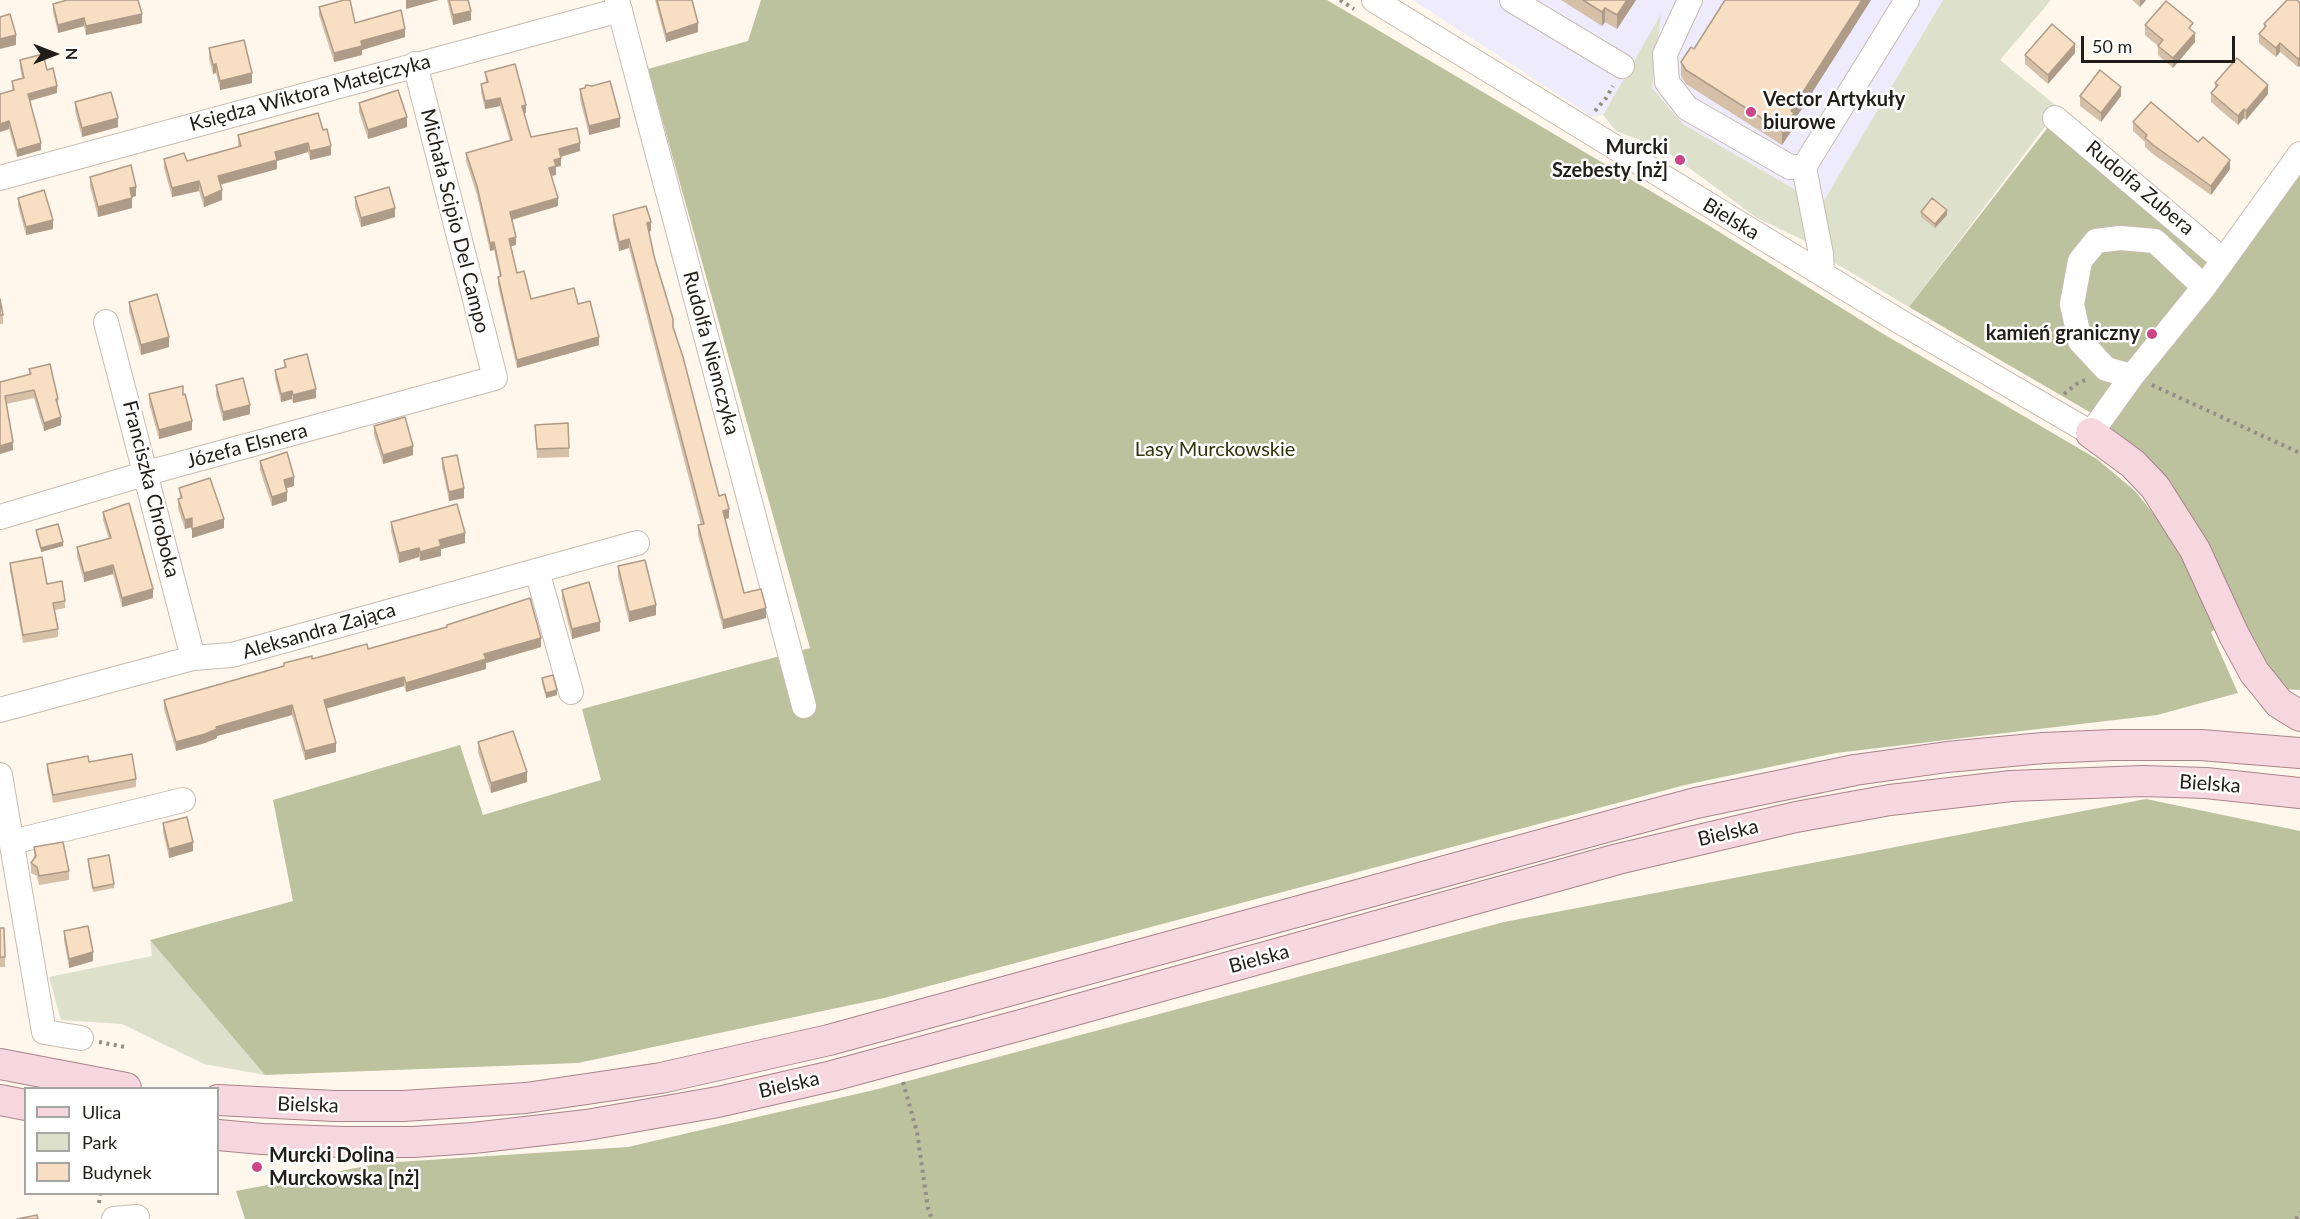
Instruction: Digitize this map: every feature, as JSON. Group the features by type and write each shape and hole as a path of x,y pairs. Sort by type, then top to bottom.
{"main road":[{"path":"2091,433 2133,464 2155,487 2195,550 2234,635 2254,672 2279,703 2300,716"},
{"name":"Bielska","path":"219,1100 325,1106 403,1106 526,1098 660,1078 851,1034 1651,815 1768,787 1855,770 1947,757 2043,748 2113,745 2201,745 2300,753"},
{"name":"Bielska","path":"219,1135 262,1139 413,1142 529,1132 650,1115 718,1102 896,1058 1618,859 1706,837 1844,808 1956,792 2081,782 2206,783 2300,793"},
{"path":"0,1064 116,1087"},
{"path":"0,1100 24,1105"}],"street":[{"name":"Bielska","path":"1374,0 1899,321 2091,433"},
{"path":"1512,0 1622,66"},
{"path":"1690,0 1665,54 1667,82 1687,108 1790,167 1804,167"},
{"path":"1822,273 1821,254 1804,167 1907,0"},
{"name":"Księdza Wiktora Matejczyka","path":"0,178 415,64 618,5"},
{"name":"Rudolfa Niemczyka","path":"618,5 804,706"},
{"name":"Michała Scipio Del Campo","path":"415,64 495,378"},
{"name":"Rudolfa Zubera","path":"2055,118 2223,260"},
{"path":"2091,433 2132,376 2204,287 2300,154"},
{"name":"Rudolfa Zubera","path":"2132,376 2106,369 2080,341 2072,304 2080,261 2096,241 2120,238 2155,241 2204,287"},
{"name":"Franciszka Chroboka","path":"106,322 194,658"},
{"name":"Józefa Elsnera","path":"0,517 147,473 495,378"},
{"name":"Aleksandra Zająca","path":"0,710 194,658 232,655 637,543"},
{"path":"537,571 571,692"},
{"path":"0,775 44,1032 81,1038"},
{"path":"12,842 183,800"}],"path":[{"path":"1591,116 1606,98"},
{"path":"2132,376 2300,453"},
{"path":"896,1058 917,1132 928,1209 932,1219"},
{"path":"101,1195 116,1213"},
{"path":"2296,1219 2300,1212"}],"shaded area":[{"path":"1413,0 1943,0 1823,202 1801,193 1683,124 1652,88 1660,17 1603,115 1591,116"}],"green space":[{"name":"Lasy Murckowskie","path":"761,0 1327,0 1708,225 1880,332 2097,459 2135,491 2156,517 2178,497 2144,456 2093,414 1909,307 2055,118 2223,259 2300,163 2300,690 2281,689 2237,615 2211,632 2238,693 2157,715 1836,753 1685,785 884,998 578,1063 265,1075 150,940 293,901 273,800 460,745 483,815 601,780 582,709 810,648 648,69 748,41"},
{"path":"1943,0 2051,0 2000,60 2059,108 1909,307 1833,262 1823,202"},
{"path":"1661,14 1652,88 1683,124 1801,193 1811,244 1757,218 1662,148 1616,131 1603,115"},
{"path":"2146,799 2300,831 2300,1219 245,1219 236,1191 382,1163 628,1147 878,1089 1504,922"},
{"path":"150,940 265,1075 204,1064 122,1024 61,1020 49,977 152,956"}],"building":[{"path":"67,0 138,0 142,14 86,26 84,18 58,25 53,4"},
{"path":"350,0 355,23 401,10 405,29 361,41 362,46 334,53 319,7"},
{"path":"449,0 468,0 471,11 453,15"},
{"path":"657,0 692,0 698,23 666,34"},
{"path":"1583,0 1627,0 1617,15 1605,8 1602,12"},
{"path":"1725,0 1862,0 1791,111 1794,113 1782,131 1686,70 1681,62 1691,47 1694,49"},
{"path":"2287,0 2297,0 2300,3 2300,57 2298,59 2280,43 2276,48 2259,34 2266,26 2264,24"},
{"path":"2166,1 2193,23 2189,28 2195,33 2173,58 2158,46 2163,40 2145,25"},
{"path":"10,14 16,35 0,39 0,17"},
{"path":"2052,24 2075,44 2048,75 2025,55"},
{"path":"244,40 252,73 220,81 209,48"},
{"path":"43,54 47,70 53,68 57,86 28,94 41,143 17,150 9,121 0,124 0,94 14,90 12,81 24,78 20,60"},
{"path":"2237,58 2268,85 2246,111 2244,109 2238,116 2211,93 2218,85 2215,83"},
{"path":"515,64 526,105 522,106 531,137 577,128 580,143 559,149 561,158 554,160 556,166 549,168 558,198 510,212 516,237 509,239 517,273 524,271 531,299 574,288 578,304 590,301 599,337 517,360 498,277 501,276 494,242 490,243 477,186 466,153 512,140 500,98 485,101 481,84 488,82 485,72"},
{"path":"2100,70 2121,87 2101,113 2080,96"},
{"path":"610,81 620,118 589,126 580,89 585,88 586,85 592,86"},
{"path":"398,90 407,117 368,130 359,103"},
{"path":"111,92 118,118 82,128 75,102"},
{"path":"2151,102 2198,142 2203,137 2230,160 2211,186 2153,145 2145,138 2147,135 2133,122"},
{"path":"318,113 323,130 327,129 331,146 310,151 308,143 275,152 277,160 218,176 222,190 204,198 199,181 172,188 164,159 184,153 187,161 241,146 238,135"},
{"path":"131,165 136,187 130,188 132,198 98,207 90,177"},
{"path":"389,187 395,208 361,218 355,197"},
{"path":"44,190 53,220 26,227 18,198"},
{"path":"1932,198 1947,210 1935,224 1921,212"},
{"path":"646,206 651,222 647,223 654,256 673,319 673,327 719,496 725,494 729,509 723,511 744,593 761,589 766,608 723,620 698,525 704,524 629,239 619,242 613,215"},
{"path":"157,294 169,337 141,345 129,302"},
{"path":"0,299 3,315 0,315"},
{"path":"307,354 316,389 293,395 292,391 281,394 275,370 286,367 284,360"},
{"path":"50,364 61,417 44,423 34,390 5,396 13,442 0,446 0,382 31,374 29,369"},
{"path":"243,378 250,405 223,412 216,385"},
{"path":"183,386 183,395 185,394 192,421 159,430 149,394"},
{"path":"405,417 413,446 383,455 374,426"},
{"path":"568,423 569,448 537,449 535,425"},
{"path":"287,452 294,477 284,480 287,492 272,497 260,461"},
{"path":"457,455 464,488 449,492 442,458"},
{"path":"210,478 224,519 192,529 192,518 185,520 178,499 182,498 179,488"},
{"path":"129,503 153,589 122,598 113,565 84,573 77,547 111,538 103,512"},
{"path":"457,504 465,533 439,540 441,546 420,552 419,548 399,553 391,522"},
{"path":"58,524 63,542 41,548 36,530"},
{"path":"42,557 47,584 62,581 65,601 53,603 58,629 23,635 10,563"},
{"path":"645,560 656,605 629,612 618,566"},
{"path":"589,582 600,622 572,629 562,590"},
{"path":"530,598 541,638 484,654 486,659 406,683 404,677 324,700 336,743 305,751 292,705 216,727 217,729 205,734 176,742 164,700 284,666 284,663 312,656 312,659 367,644 368,649 447,627 447,625"},
{"path":"553,675 557,690 546,693 542,678"},
{"path":"513,731 527,772 491,783 478,742"},
{"path":"132,754 136,779 53,795 47,764 88,756 89,762"},
{"path":"187,817 193,842 169,849 163,823"},
{"path":"63,842 69,871 39,876 37,867 31,863 36,856 34,847"},
{"path":"109,855 114,884 93,888 88,859"},
{"path":"88,926 93,952 69,959 64,931"},
{"path":"0,928 4,928 5,957 0,957"},
{"path":"37,1215 38,1219 17,1219"}],"place":[{"name":"Vector Artykuły biurowe","path":"1751,112"},
{"name":"Murcki Szebesty [nż]","path":"1680,160"},
{"name":"kamień graniczny","path":"2152,334"},
{"name":"Murcki Dolina Murckowska [nż]","path":"257,1167"}]}
